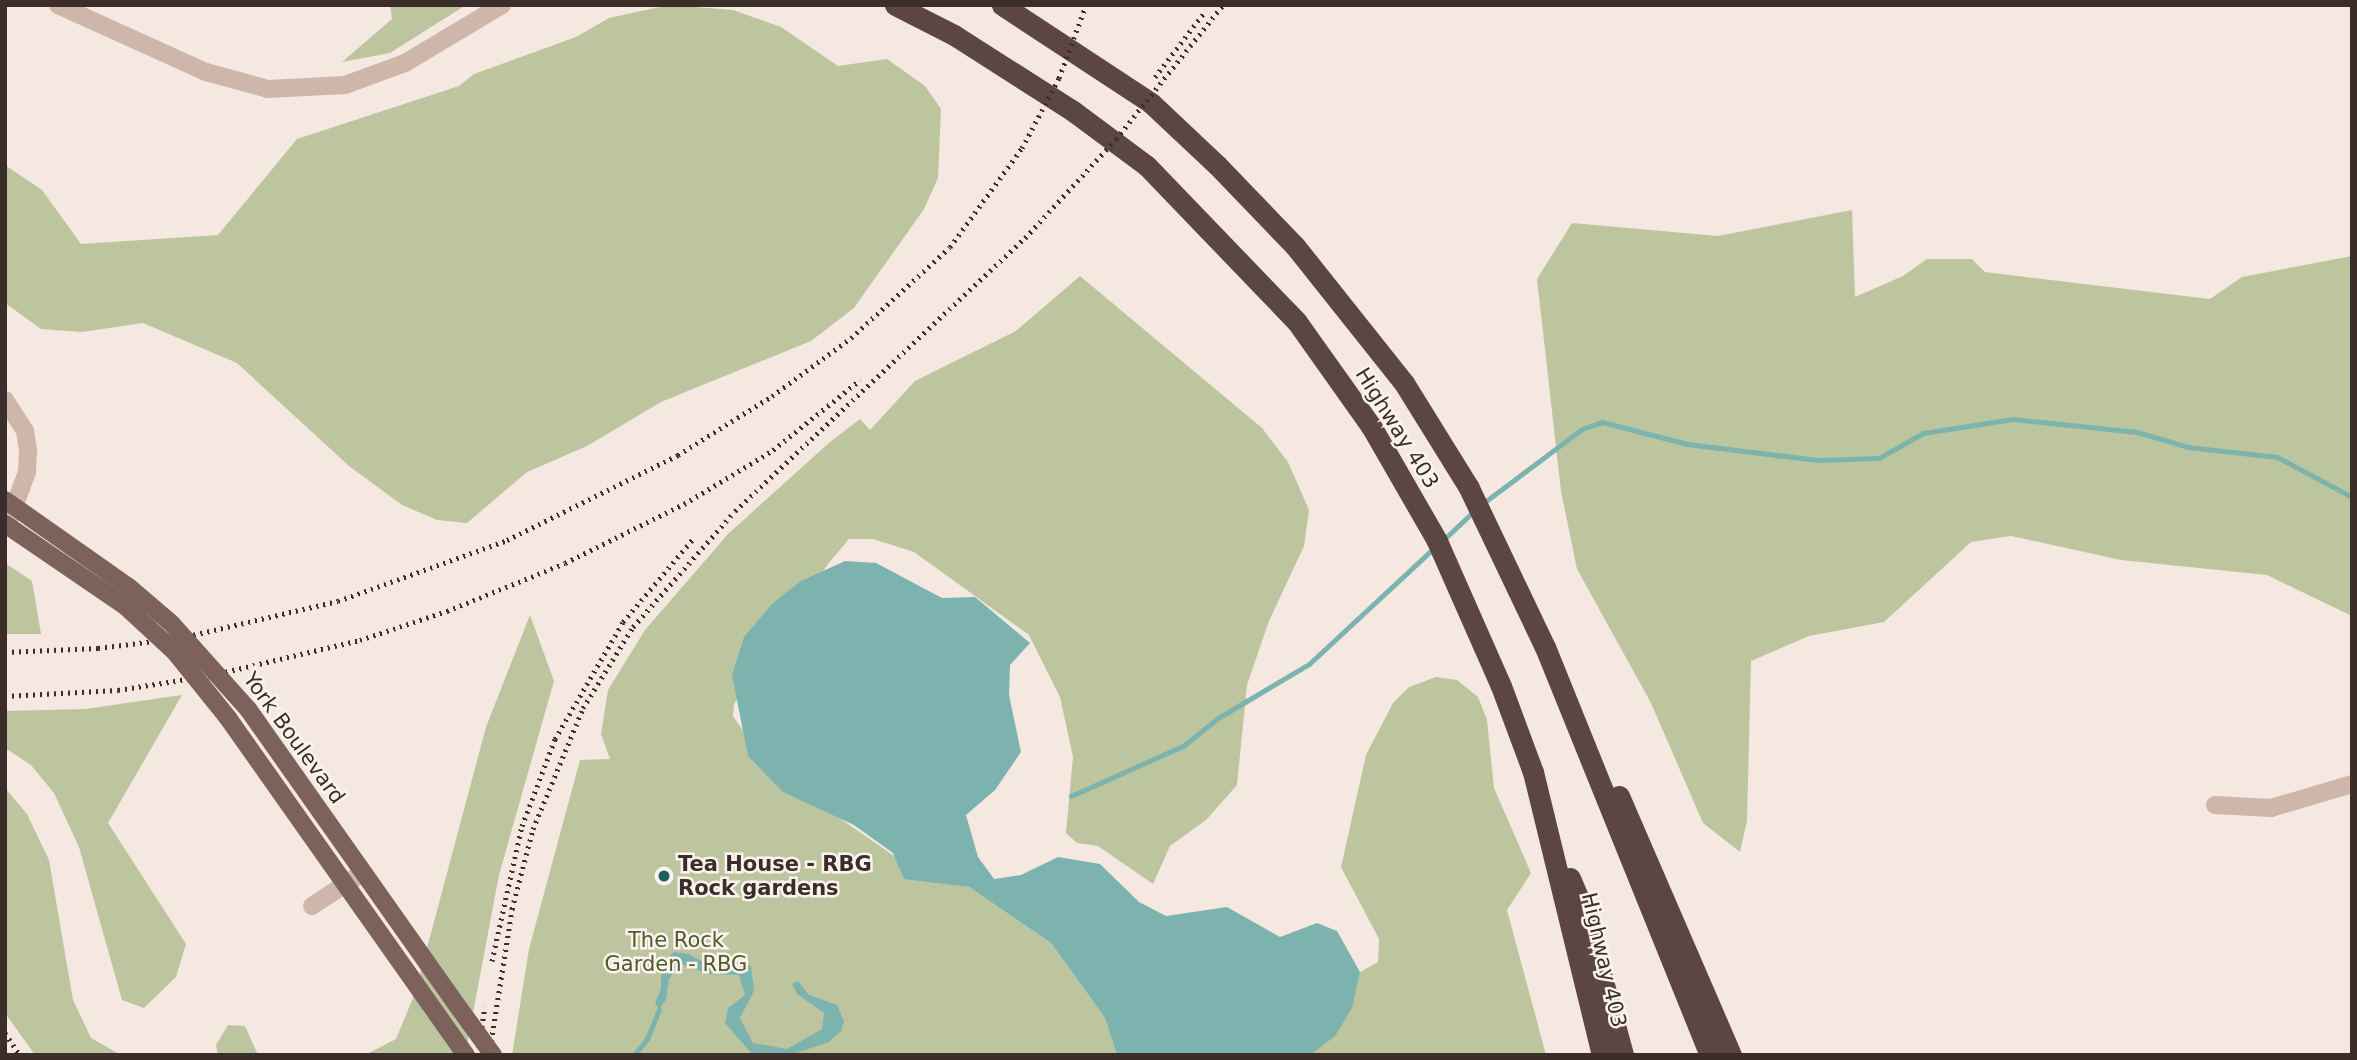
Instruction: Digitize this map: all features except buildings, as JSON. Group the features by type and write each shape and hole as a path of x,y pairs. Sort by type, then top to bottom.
{"highway":[{"name":"Highway 403","path":"895,5 954,35 1062,104 1147,166 1297,322 1371,426 1437,541 1501,686 1549,831 1602,1055"},
{"name":"Highway 403","path":"1002,5 1150,103 1295,246 1404,383 1469,488 1545,647 1710,1055"},
{"path":"1545,647 1639,836 1731,1055"},
{"path":"1549,831 1584,911 1623,1055"}],"main road":[{"name":"York Boulevard","path":"11,503 130,587 171,623 248,709 493,1055"},
{"name":"York Boulevard","path":"6,524 125,606 175,652 228,718 466,1055"}],"street":[{"path":"58,5 206,72 268,89 345,85 405,63 502,5"},
{"path":"5,400 24,430 28,451 27,472 11,503 6,524"},
{"path":"2215,805 2271,808 2352,784"},
{"path":"312,906 362,873"}],"green space":[{"path":"390,5 466,5 390,53 342,62 392,19"},
{"path":"669,5 733,10 781,27 838,66 887,59 925,86 941,109 938,178 924,209 854,308 811,341 661,402 587,446 527,472 467,523 437,520 402,505 349,466 237,363 143,323 82,332 41,329 5,303 5,165 42,190 81,244 218,235 297,139 459,86 474,74 576,37 609,18"},
{"path":"1852,210 1855,297 1903,276 1927,259 1972,259 1985,272 2210,299 2242,277 2352,256 2352,616 2267,575 2121,560 2011,536 1971,542 1884,622 1809,636 1751,661 1747,821 1740,852 1703,823 1651,703 1577,569 1561,491 1537,279 1572,223 1718,236"},
{"name":"The Rock Garden - RBG","path":"1080,276 1262,428 1288,462 1309,510 1304,546 1269,621 1247,685 1237,785 1206,820 1170,846 1153,884 1098,846 1077,843 1066,833 1073,757 1060,697 1029,635 914,552 873,539 849,539 828,564 734,704 733,716 771,771 929,880 969,887 1051,943 1105,1018 1117,1055 512,1055 529,949 580,760 610,759 601,734 608,690 645,630 728,534 830,442 860,419 870,430 915,381 1016,331"},
{"path":"5,563 32,581 41,634 5,634"},
{"path":"530,615 554,681 499,875 465,1055 365,1055 396,1039 415,993 486,727"},
{"path":"1436,677 1457,680 1478,697 1487,720 1494,788 1531,873 1507,910 1546,1055 1306,1055 1348,979 1378,962 1379,939 1341,867 1366,755 1393,703 1409,687"},
{"path":"182,695 108,823 186,944 176,977 144,1008 122,1000 79,847 54,793 31,765 5,748 5,711 85,709"},
{"path":"5,788 27,814 49,860 73,1000 91,1038 121,1055 35,1055 5,1013"},
{"path":"228,1025 245,1026 258,1055 218,1055 216,1045"}],"water":[{"path":"845,561 876,563 942,598 975,597 1030,643 1010,665 1009,695 1021,752 995,790 966,815 978,857 994,879 1021,875 1058,857 1100,864 1139,902 1166,916 1227,907 1280,937 1317,923 1337,931 1360,972 1352,1008 1335,1036 1310,1055 1117,1055 1105,1018 1051,943 969,887 904,879 893,853 854,825 783,792 748,756 732,675 744,637 772,604 801,581"},
{"path":"674,952 689,954 710,966 734,961 751,966 754,991 740,1018 753,1043 787,1049 822,1029 824,1013 797,994 792,984 798,981 809,995 837,1005 844,1021 841,1031 829,1042 790,1055 753,1055 725,1023 728,1008 745,995 739,975 709,974 681,964 669,979 666,1000 659,1009 655,1003 661,989 661,963"}],"waterway":[{"path":"1482,504 1582,429 1602,422 1687,444 1818,460 1879,458 1923,433 2013,419 2137,432 2188,447 2277,457 2352,497"},
{"path":"1441,542 1475,510"},
{"path":"1071,796 1183,746 1218,718 1309,664 1434,548"},
{"path":"634,1055 647,1039 659,1009"}],"railway":[{"path":"5,652 98,648 180,638 338,601 507,540 678,455 772,396 851,338 950,247 1022,148 1059,78 1086,5"},
{"path":"489,1055 512,909 533,829 583,708 633,627 735,511 1025,238 1116,139 1223,5"},
{"path":"1155,77 1206,10"},
{"path":"5,696 118,690 212,675 360,640 447,611 565,563 684,504 773,450 860,380"},
{"path":"492,961 522,826 555,739 623,622 693,539"},
{"path":"478,1055 485,1006"},
{"path":"5,1033 20,1055"}],"place":[{"name":"Tea House - RBG Rock gardens","path":"664,876"}]}
